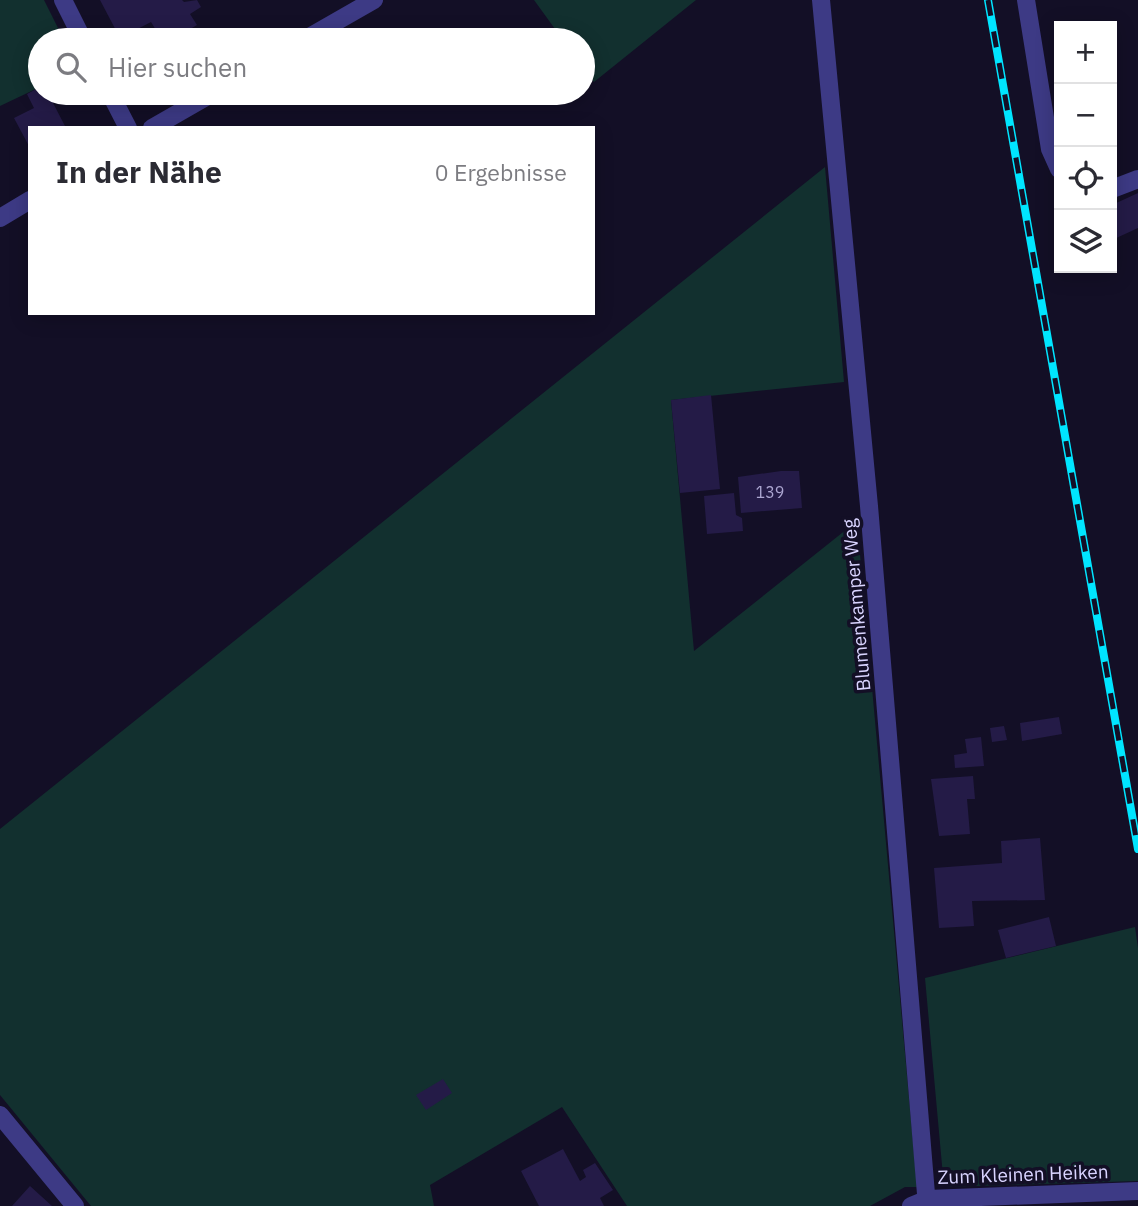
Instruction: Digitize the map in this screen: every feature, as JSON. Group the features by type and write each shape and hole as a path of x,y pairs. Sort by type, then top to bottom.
{"street":[{"path":"63,0 77,28"},
{"path":"325,28 374,0"},
{"name":"Blumenkamper Weg","path":"821,0 869,506 927,1202"},
{"path":"1026,0 1050,149 1054,158"},
{"path":"116,105 127,126"},
{"path":"155,126 192,105"},
{"path":"1117,187 1138,179"},
{"path":"0,218 28,201"},
{"path":"0,1115 75,1206"},
{"name":"Zum Kleinen Heiken","path":"911,1206 927,1202 1138,1191"}],"green space":[{"path":"0,0 44,0 58,28 28,28 28,93 0,106"},
{"path":"534,0 696,0 595,81 595,28 554,28"},
{"path":"825,167 844,382 671,400 694,651 857,521 917,1187 905,1187 870,1206 627,1206 562,1107 430,1185 434,1206 91,1206 0,1095 0,829"},
{"path":"1135,927 1138,948 1138,1181 944,1187 925,978"}],"building":[{"path":"100,0 197,0 201,7 190,14 197,25 192,28 155,28 151,22 139,28 115,28"},
{"path":"32,105 54,105 65,126 28,126 28,144 14,118 34,108"},
{"path":"1138,193 1138,228 1117,238 1117,210 1117,203"},
{"path":"711,395 720,489 680,493 671,400"},
{"path":"799,471 802,508 741,513 738,477"},
{"path":"734,493 736,515 742,518 743,531 707,534 704,496"},
{"path":"1059,717 1062,734 1022,741 1020,723"},
{"path":"1004,726 1007,740 992,742 990,728"},
{"path":"981,737 984,766 955,768 954,755 967,753 965,739"},
{"path":"973,776 975,799 967,799 970,834 939,836 931,779"},
{"path":"1040,838 1045,900 972,901 974,926 939,928 934,868 1002,863 1001,841"},
{"path":"1049,917 1056,946 1006,958 998,930"},
{"path":"443,1079 452,1093 426,1110 416,1095"},
{"path":"563,1149 580,1181 586,1177 583,1170 595,1163 613,1190 600,1198 604,1206 539,1206 521,1171"},
{"path":"30,1186 52,1206 12,1206"}],"railway":[{"path":"988,0 1138,849"}]}
